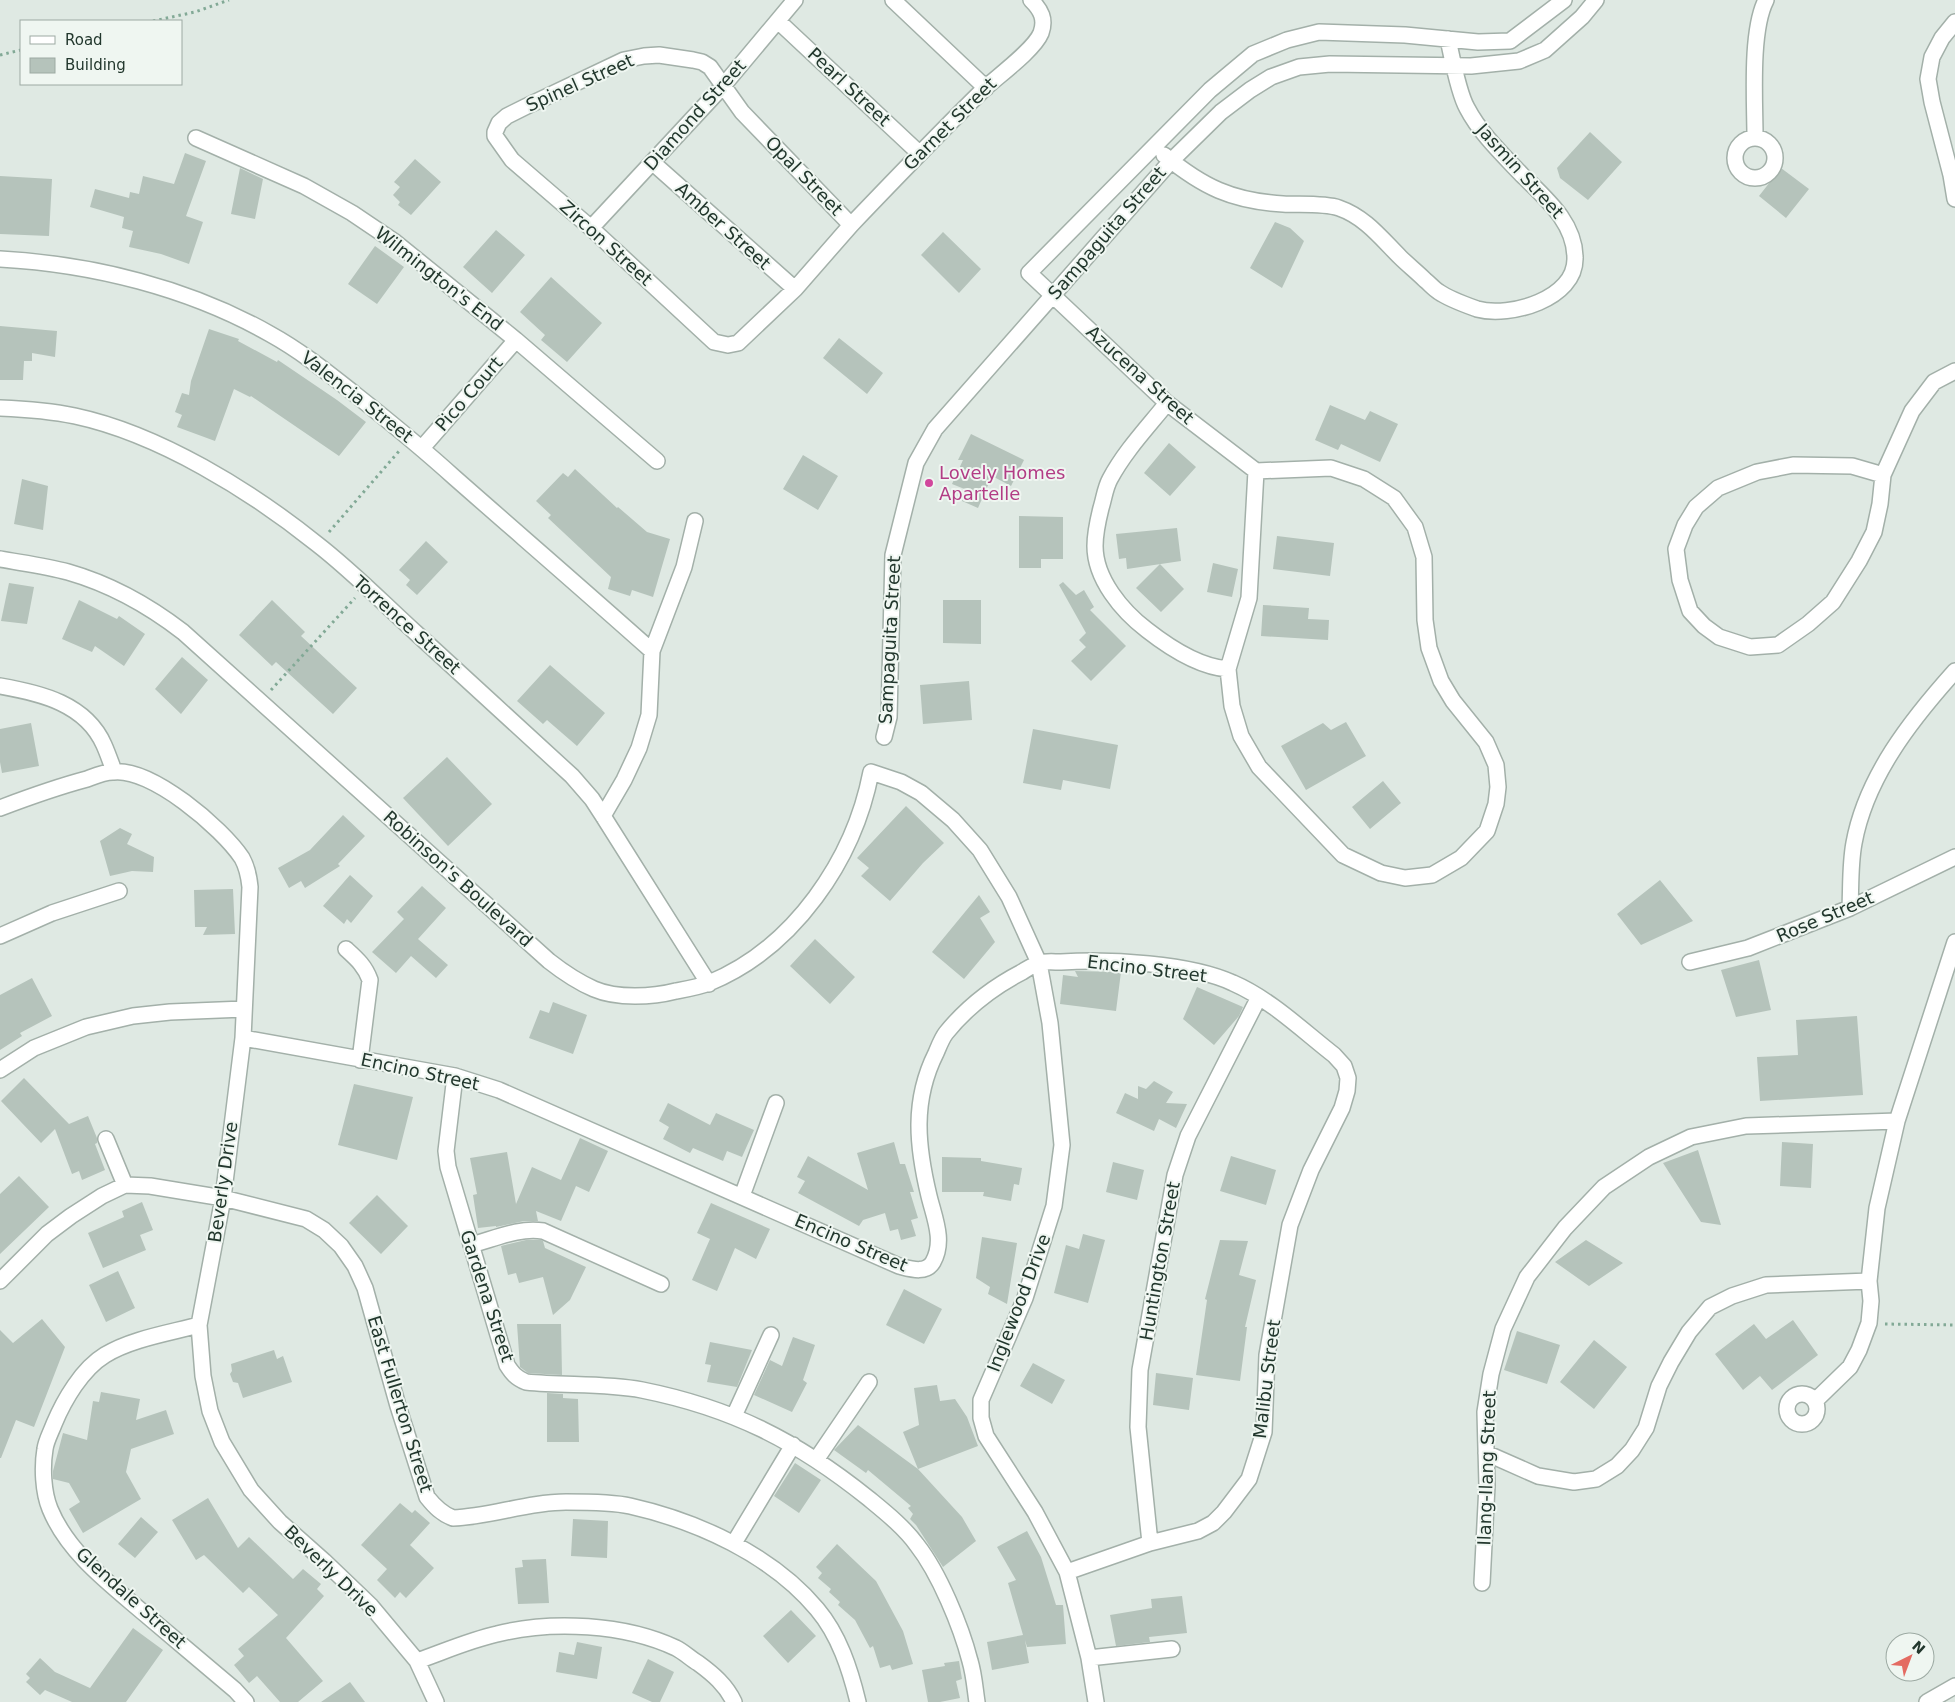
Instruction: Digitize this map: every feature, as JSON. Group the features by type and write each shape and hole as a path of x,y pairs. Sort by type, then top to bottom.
{"street":[{"name":"Diamond Street","path":"591,228 723,86 796,0"},
{"path":"893,0 986,88"},
{"name":"Garnet Street","path":"851,225 919,153 1032,46 1040,35 1044,22 1041,10 1031,0"},
{"path":"1518,61 1510,41 1564,0"},
{"name":"Sampaguita Street","path":"884,737 889,717 893,555 916,463 935,429 1171,161 1221,112 1271,77 1299,67 1330,64 1471,66 1518,61 1545,50 1582,17 1596,0"},
{"path":"1755,137 1755,61 1762,6 1766,0"},
{"name":"Pearl Street","path":"778,21 919,153"},
{"path":"1955,22 1942,38 1932,57 1928,79 1955,199"},
{"name":"Sampaguita Street","path":"1029,273 1155,148 1210,90 1253,54 1287,40 1319,32 1478,42 1510,41"},
{"name":"Jasmin Street","path":"1155,148 1200,182 1226,195 1262,203 1337,208 1357,216 1377,232 1401,258 1439,292 1478,309 1507,311 1527,306 1552,296 1566,285 1573,272 1575,258 1573,244 1566,222 1550,202 1483,133 1466,107 1448,39"},
{"name":"Spinel Street","path":"495,132 507,116 624,60 644,56 678,57 702,62 710,67 723,86"},
{"name":"Opal Street","path":"723,86 742,112 851,225 795,289 738,343 728,345"},
{"name":"Zircon Street","path":"495,132 497,142 512,160 591,228 714,342 728,345"},
{"name":"Wilmington's End","path":"196,138 304,186 352,212 395,242 516,340 657,460"},
{"name":"Amber Street","path":"652,162 795,289"},
{"name":"Valencia Street","path":"0,259 27,260 94,271 155,286 208,304 270,334 304,356 410,438 652,651"},
{"name":"Azucena Street","path":"1029,273 1167,404 1256,471"},
{"name":"Pico Court","path":"422,448 516,340"},
{"path":"1883,475 1852,466 1792,465 1757,472 1718,488 1696,507 1685,525 1676,550 1680,580 1690,611 1704,626 1718,636 1750,646 1778,645 1808,624 1833,602 1859,561 1874,532 1880,504 1883,475 1900,434 1912,412 1934,382 1955,372"},
{"path":"1167,404 1128,450 1108,481 1099,514 1095,546 1100,573 1133,619 1159,639 1189,657 1215,668 1228,669"},
{"name":"Torrence Street","path":"0,408 24,409 75,416 119,428 212,472 259,501 318,545 572,776 603,816 708,984"},
{"path":"1331,468 1364,479 1394,498 1415,527 1424,557 1425,620 1429,648 1441,681 1453,700 1486,742 1496,765 1498,787 1496,804 1487,831 1461,858 1432,875 1405,878 1381,873 1344,855 1259,767 1241,736 1232,706 1228,669 1249,598 1256,471 1331,468"},
{"path":"603,816 624,780 639,748 649,715 652,651 684,567 695,521"},
{"name":"Robinson's Boulevard","path":"0,559 68,572 130,596 154,610 183,632 549,962 596,990 625,995 660,995 708,984 751,961 784,934 814,899 844,850 856,824 871,772"},
{"path":"1850,908 1854,844 1868,794 1920,710 1955,671"},
{"path":"0,686 36,693 70,707 86,718 104,744 114,771"},
{"name":"Beverly Drive","path":"0,808 60,786 114,771 145,777 170,791 215,828 232,844 243,860 249,874 250,887 243,1038 223,1198 199,1325 202,1376 210,1411 222,1442 251,1490 280,1522 371,1606 417,1661 436,1702"},
{"name":"Inglewood Drive","path":"871,772 901,782 921,793 953,820 980,850 1009,897 1039,963 1050,1023 1062,1145 1054,1206 1025,1298 981,1400 981,1418 986,1436 1035,1512 1068,1572 1089,1658 1096,1702"},
{"name":"Rose Street","path":"1690,962 1748,948 1850,908 1955,858"},
{"path":"0,936 52,913 119,890"},
{"path":"1814,1401 1850,1367 1859,1350 1869,1323 1871,1301 1869,1281 1877,1208 1897,1121 1955,942"},
{"path":"346,949 360,961 366,969 370,980 360,1060"},
{"name":"Encino Street","path":"243,1038 455,1076 499,1090 899,1266 913,1270 922,1270 930,1267 938,1251 938,1231 923,1171 918,1131 920,1099 928,1068 945,1034 970,1007 1002,983 1039,963 1079,961 1138,964 1186,969 1210,974 1232,982 1259,997 1334,1055 1344,1066 1348,1078 1348,1091 1342,1108"},
{"name":"Huntington Street","path":"1150,1543 1138,1427 1140,1370 1175,1174 1188,1136 1259,997"},
{"path":"0,1070 34,1048 86,1027 134,1016 170,1012 244,1009"},
{"name":"Gardena Street","path":"455,1076 446,1151 448,1166 507,1364 518,1379 538,1384 595,1384 640,1390 689,1400 734,1416 793,1445 816,1460 892,1518 917,1544 936,1575 954,1614 970,1661 977,1702"},
{"path":"742,1196 776,1103"},
{"name":"Malibu Street","path":"1068,1572 1150,1543 1198,1531 1213,1523 1224,1512 1249,1479 1264,1432 1268,1355 1290,1225 1312,1170 1342,1108"},
{"name":"Ilang-Ilang Street","path":"1482,1583 1486,1485 1485,1412 1491,1374 1503,1328 1527,1277 1566,1228 1604,1187 1649,1157 1691,1137 1746,1126 1897,1121"},
{"path":"0,1281 47,1234 102,1196 125,1185 106,1139"},
{"name":"East Fullerton Street","path":"125,1185 150,1186 223,1198 306,1219 330,1235 342,1246 355,1266 365,1288 398,1406 427,1498 444,1514 453,1518 461,1518 520,1507 564,1502 628,1505 674,1518 734,1543 785,1578 817,1609 840,1646 853,1679 858,1702"},
{"path":"471,1245 522,1230 543,1231 661,1284"},
{"path":"1486,1453 1538,1476 1574,1482 1596,1479 1617,1466 1632,1450 1646,1428 1659,1386 1671,1362 1689,1332 1710,1306 1766,1284 1869,1281"},
{"name":"Glendale Street","path":"199,1325 125,1345 105,1355 88,1370 57,1418 45,1448 44,1487 49,1507 59,1528 78,1553 105,1580 235,1690 246,1702"},
{"path":"734,1416 771,1336"},
{"path":"816,1460 869,1382"},
{"path":"734,1543 793,1445"},
{"path":"417,1661 496,1634 528,1628 589,1626 625,1631 677,1648 714,1674 734,1702"},
{"path":"1089,1658 1172,1649"},
{"path":"1927,1702 1944,1698 1955,1686"}],"path":[{"path":"158,20 196,12 229,0"},
{"path":"0,55 20,50"},
{"path":"318,545 410,438"},
{"path":"260,701 365,587"},
{"path":"1869,1323 1955,1325"}],"building":[{"path":"1590,132 1622,162 1588,200 1560,178 1557,168"},
{"path":"185,153 206,161 186,216 203,222 189,264 161,254 129,247 133,231 122,228 124,217 90,207 95,189 129,198 130,192 139,194 143,176 174,184"},
{"path":"415,159 441,182 411,215 398,205 400,202 393,195 400,187 394,182"},
{"path":"240,168 263,179 255,219 231,214"},
{"path":"1781,168 1809,189 1786,218 1759,196"},
{"path":"0,176 52,179 49,236 0,234"},
{"path":"1275,222 1290,228 1304,241 1282,288 1250,268"},
{"path":"496,230 525,255 492,293 463,267"},
{"path":"943,232 981,269 959,293 921,255"},
{"path":"375,246 404,267 377,304 348,284"},
{"path":"551,277 602,323 567,362 541,340 545,335 520,312"},
{"path":"0,326 57,331 55,357 32,353 32,361 24,361 23,380 0,380"},
{"path":"209,329 239,339 238,341 277,362 278,360 366,422 339,456 251,396 234,389 215,441 177,427 182,415 175,412 182,393 189,395 191,381"},
{"path":"839,338 883,373 867,394 823,358"},
{"path":"1330,405 1365,420 1370,411 1398,424 1380,462 1341,444 1338,450 1315,440"},
{"path":"971,434 1024,460 1011,486 992,476 978,508 962,501 967,490 952,484 963,460 958,460"},
{"path":"1169,443 1196,467 1170,496 1144,473"},
{"path":"803,455 838,476 818,510 783,489"},
{"path":"575,469 617,508 647,532 670,539 653,597 632,590 630,596 608,589 611,577 548,518 551,515 536,501 563,473 568,477"},
{"path":"22,479 48,486 43,530 14,524"},
{"path":"1019,516 1063,517 1063,559 1041,559 1041,568 1019,568"},
{"path":"1177,528 1181,561 1127,569 1126,558 1119,559 1116,534"},
{"path":"1277,536 1334,543 1330,576 1273,569"},
{"path":"426,541 448,562 417,595 406,585 410,580 399,570"},
{"path":"1213,563 1238,569 1232,597 1207,592"},
{"path":"1160,564 1184,589 1161,612 1136,588"},
{"path":"1063,582 1076,595 1084,590 1094,607 1090,610 1126,646 1091,681 1071,661 1086,647 1079,640 1086,633 1059,585"},
{"path":"9,583 34,587 27,624 1,621"},
{"path":"79,600 117,619 119,616 145,634 124,666 95,646 92,652 62,639"},
{"path":"272,600 305,632 301,636 357,688 333,714 276,662 272,666 239,635"},
{"path":"943,600 981,600 981,644 943,643"},
{"path":"1263,605 1309,608 1308,619 1329,620 1328,640 1261,636"},
{"path":"182,657 208,680 181,714 155,689"},
{"path":"550,665 605,713 577,746 547,720 543,724 517,701"},
{"path":"969,681 972,720 923,724 920,685"},
{"path":"1346,722 1366,756 1306,790 1281,746 1323,723 1331,730"},
{"path":"31,723 39,766 2,773 0,729"},
{"path":"1033,729 1118,745 1110,789 1063,780 1061,790 1023,783"},
{"path":"447,757 492,804 448,846 403,798"},
{"path":"1383,781 1401,803 1370,829 1352,807"},
{"path":"906,806 944,843 923,863 890,901 861,876 869,868 857,858"},
{"path":"343,815 365,836 338,864 340,866 305,888 301,881 289,888 278,868 310,850"},
{"path":"120,828 132,834 127,844 154,857 153,872 132,871 110,876 100,841"},
{"path":"350,875 373,896 351,923 347,919 344,924 323,906"},
{"path":"1660,880 1693,921 1641,945 1617,914"},
{"path":"422,886 446,908 418,939 448,965 436,978 411,956 396,973 372,952 404,919 397,912"},
{"path":"233,889 235,934 203,935 207,927 195,927 194,890"},
{"path":"979,895 990,912 980,918 995,942 964,979 932,952"},
{"path":"815,939 855,977 830,1004 790,966"},
{"path":"1759,960 1771,1010 1736,1017 1721,970"},
{"path":"1075,971 1121,972 1116,1011 1060,1004 1063,975 1078,977"},
{"path":"32,978 52,1016 20,1033 22,1036 0,1050 0,995"},
{"path":"1197,987 1243,1007 1239,1016 1214,1045 1183,1019"},
{"path":"553,1002 587,1015 573,1054 529,1038 540,1010 549,1013"},
{"path":"1857,1016 1863,1095 1760,1101 1757,1057 1798,1055 1796,1020"},
{"path":"24,1078 69,1124 88,1116 97,1138 97,1143 95,1144 105,1170 82,1180 79,1171 72,1174 55,1129 41,1143 1,1101"},
{"path":"1154,1081 1173,1092 1166,1103 1187,1104 1176,1128 1159,1119 1154,1131 1116,1113 1125,1093 1138,1099 1138,1086 1146,1089"},
{"path":"354,1084 413,1097 397,1160 338,1145"},
{"path":"668,1103 710,1125 716,1113 754,1130 742,1157 727,1151 723,1161 693,1148 690,1153 663,1139 669,1127 659,1121"},
{"path":"580,1138 608,1151 589,1192 576,1186 561,1221 536,1211 538,1221 524,1221 496,1227 478,1228 473,1195 477,1194 470,1158 507,1152 516,1204 532,1167 561,1180"},
{"path":"894,1142 900,1164 905,1164 914,1192 910,1192 918,1218 911,1220 916,1236 901,1240 898,1229 890,1231 885,1213 863,1220 859,1226 798,1193 805,1181 797,1177 808,1156 868,1190 857,1153"},
{"path":"1782,1142 1813,1144 1811,1188 1780,1186"},
{"path":"1698,1150 1721,1225 1701,1222 1663,1163"},
{"path":"1231,1156 1276,1170 1266,1205 1220,1191"},
{"path":"942,1157 981,1158 981,1161 1022,1168 1019,1185 1014,1184 1011,1201 983,1196 984,1192 942,1192"},
{"path":"1113,1162 1144,1170 1137,1200 1106,1192"},
{"path":"19,1176 49,1207 0,1254 0,1194"},
{"path":"377,1195 408,1226 381,1254 349,1223"},
{"path":"142,1202 153,1230 140,1235 146,1250 103,1268 88,1233 124,1217 122,1211"},
{"path":"711,1203 770,1229 756,1259 735,1248 717,1291 692,1280 710,1239 697,1233"},
{"path":"1083,1234 1105,1240 1088,1303 1054,1293 1066,1245 1079,1249"},
{"path":"982,1237 1017,1243 1007,1304 988,1294 990,1287 976,1278"},
{"path":"526,1240 541,1240 545,1248 586,1267 570,1300 553,1315 543,1277 519,1283 516,1273 508,1275 501,1246"},
{"path":"1220,1240 1248,1241 1239,1275 1256,1280 1245,1327 1247,1327 1240,1381 1196,1375 1207,1300 1205,1299"},
{"path":"1586,1240 1623,1263 1589,1286 1555,1262"},
{"path":"118,1271 135,1308 106,1322 89,1285"},
{"path":"904,1289 942,1309 924,1344 886,1325"},
{"path":"42,1319 65,1347 34,1427 16,1420 0,1458 0,1330 13,1343"},
{"path":"1793,1320 1818,1355 1772,1390 1760,1376 1743,1390 1715,1354 1754,1324 1766,1339"},
{"path":"517,1324 561,1324 562,1375 528,1373 520,1367"},
{"path":"1517,1331 1560,1345 1547,1384 1504,1370"},
{"path":"793,1337 815,1345 803,1380 807,1383 792,1412 754,1395 770,1360 782,1366"},
{"path":"1594,1340 1627,1367 1594,1409 1560,1382"},
{"path":"710,1342 752,1350 737,1387 707,1382 711,1365 705,1364"},
{"path":"274,1350 277,1359 283,1356 292,1382 243,1398 238,1383 233,1382 230,1374 232,1371 231,1364"},
{"path":"1033,1363 1065,1380 1052,1404 1020,1386"},
{"path":"1156,1373 1193,1378 1189,1410 1153,1405"},
{"path":"937,1385 940,1401 955,1399 967,1417 978,1446 918,1469 903,1432 919,1425 914,1388"},
{"path":"101,1392 140,1399 136,1420 166,1410 174,1434 131,1449 126,1472 141,1499 83,1533 69,1509 80,1502 69,1483 53,1479 53,1471 63,1433 87,1440 93,1401 99,1402"},
{"path":"547,1393 563,1394 563,1398 578,1399 579,1442 547,1442"},
{"path":"858,1425 918,1469 962,1517 976,1541 943,1567 916,1525 910,1519 913,1514 908,1508 911,1506 868,1470 866,1473 834,1450"},
{"path":"795,1463 821,1480 799,1513 774,1496"},
{"path":"208,1498 238,1548 249,1537 293,1579 303,1569 321,1584 317,1589 324,1596 286,1638 323,1681 298,1702 280,1702 257,1676 249,1683 234,1665 244,1656 238,1649 278,1615 249,1587 243,1593 204,1555 196,1560 172,1520"},
{"path":"400,1503 412,1513 415,1510 430,1523 410,1545 434,1568 406,1598 400,1592 395,1598 377,1580 387,1569 361,1545"},
{"path":"141,1517 158,1532 135,1558 118,1544"},
{"path":"573,1519 608,1521 607,1558 571,1556"},
{"path":"1027,1531 1041,1557 1056,1605 1063,1605 1066,1644 1027,1647 1025,1640 1029,1663 992,1670 987,1642 1023,1635 1008,1583 1016,1580 997,1547"},
{"path":"837,1544 876,1581 903,1631 913,1664 892,1670 890,1665 880,1668 873,1646 870,1648 855,1620 838,1605 840,1602 829,1592 831,1589 818,1578 822,1573 816,1567"},
{"path":"546,1559 549,1603 518,1604 515,1568 523,1567 522,1560"},
{"path":"1182,1596 1187,1633 1149,1637 1150,1642 1116,1646 1110,1615 1152,1608 1151,1599"},
{"path":"791,1610 816,1636 788,1663 763,1636"},
{"path":"133,1628 163,1650 126,1702 72,1702 45,1690 40,1695 26,1682 30,1678 26,1674 40,1658 55,1672 90,1688"},
{"path":"577,1642 602,1647 597,1679 556,1672 559,1652 574,1655"},
{"path":"648,1659 674,1672 660,1702 652,1702 632,1693"},
{"path":"959,1661 962,1679 956,1681 960,1698 928,1702 922,1670 945,1666 944,1663"},
{"path":"350,1682 365,1702 321,1702"}],"place":[{"name":"Lovely Homes Apartelle","path":"929,483"}]}
